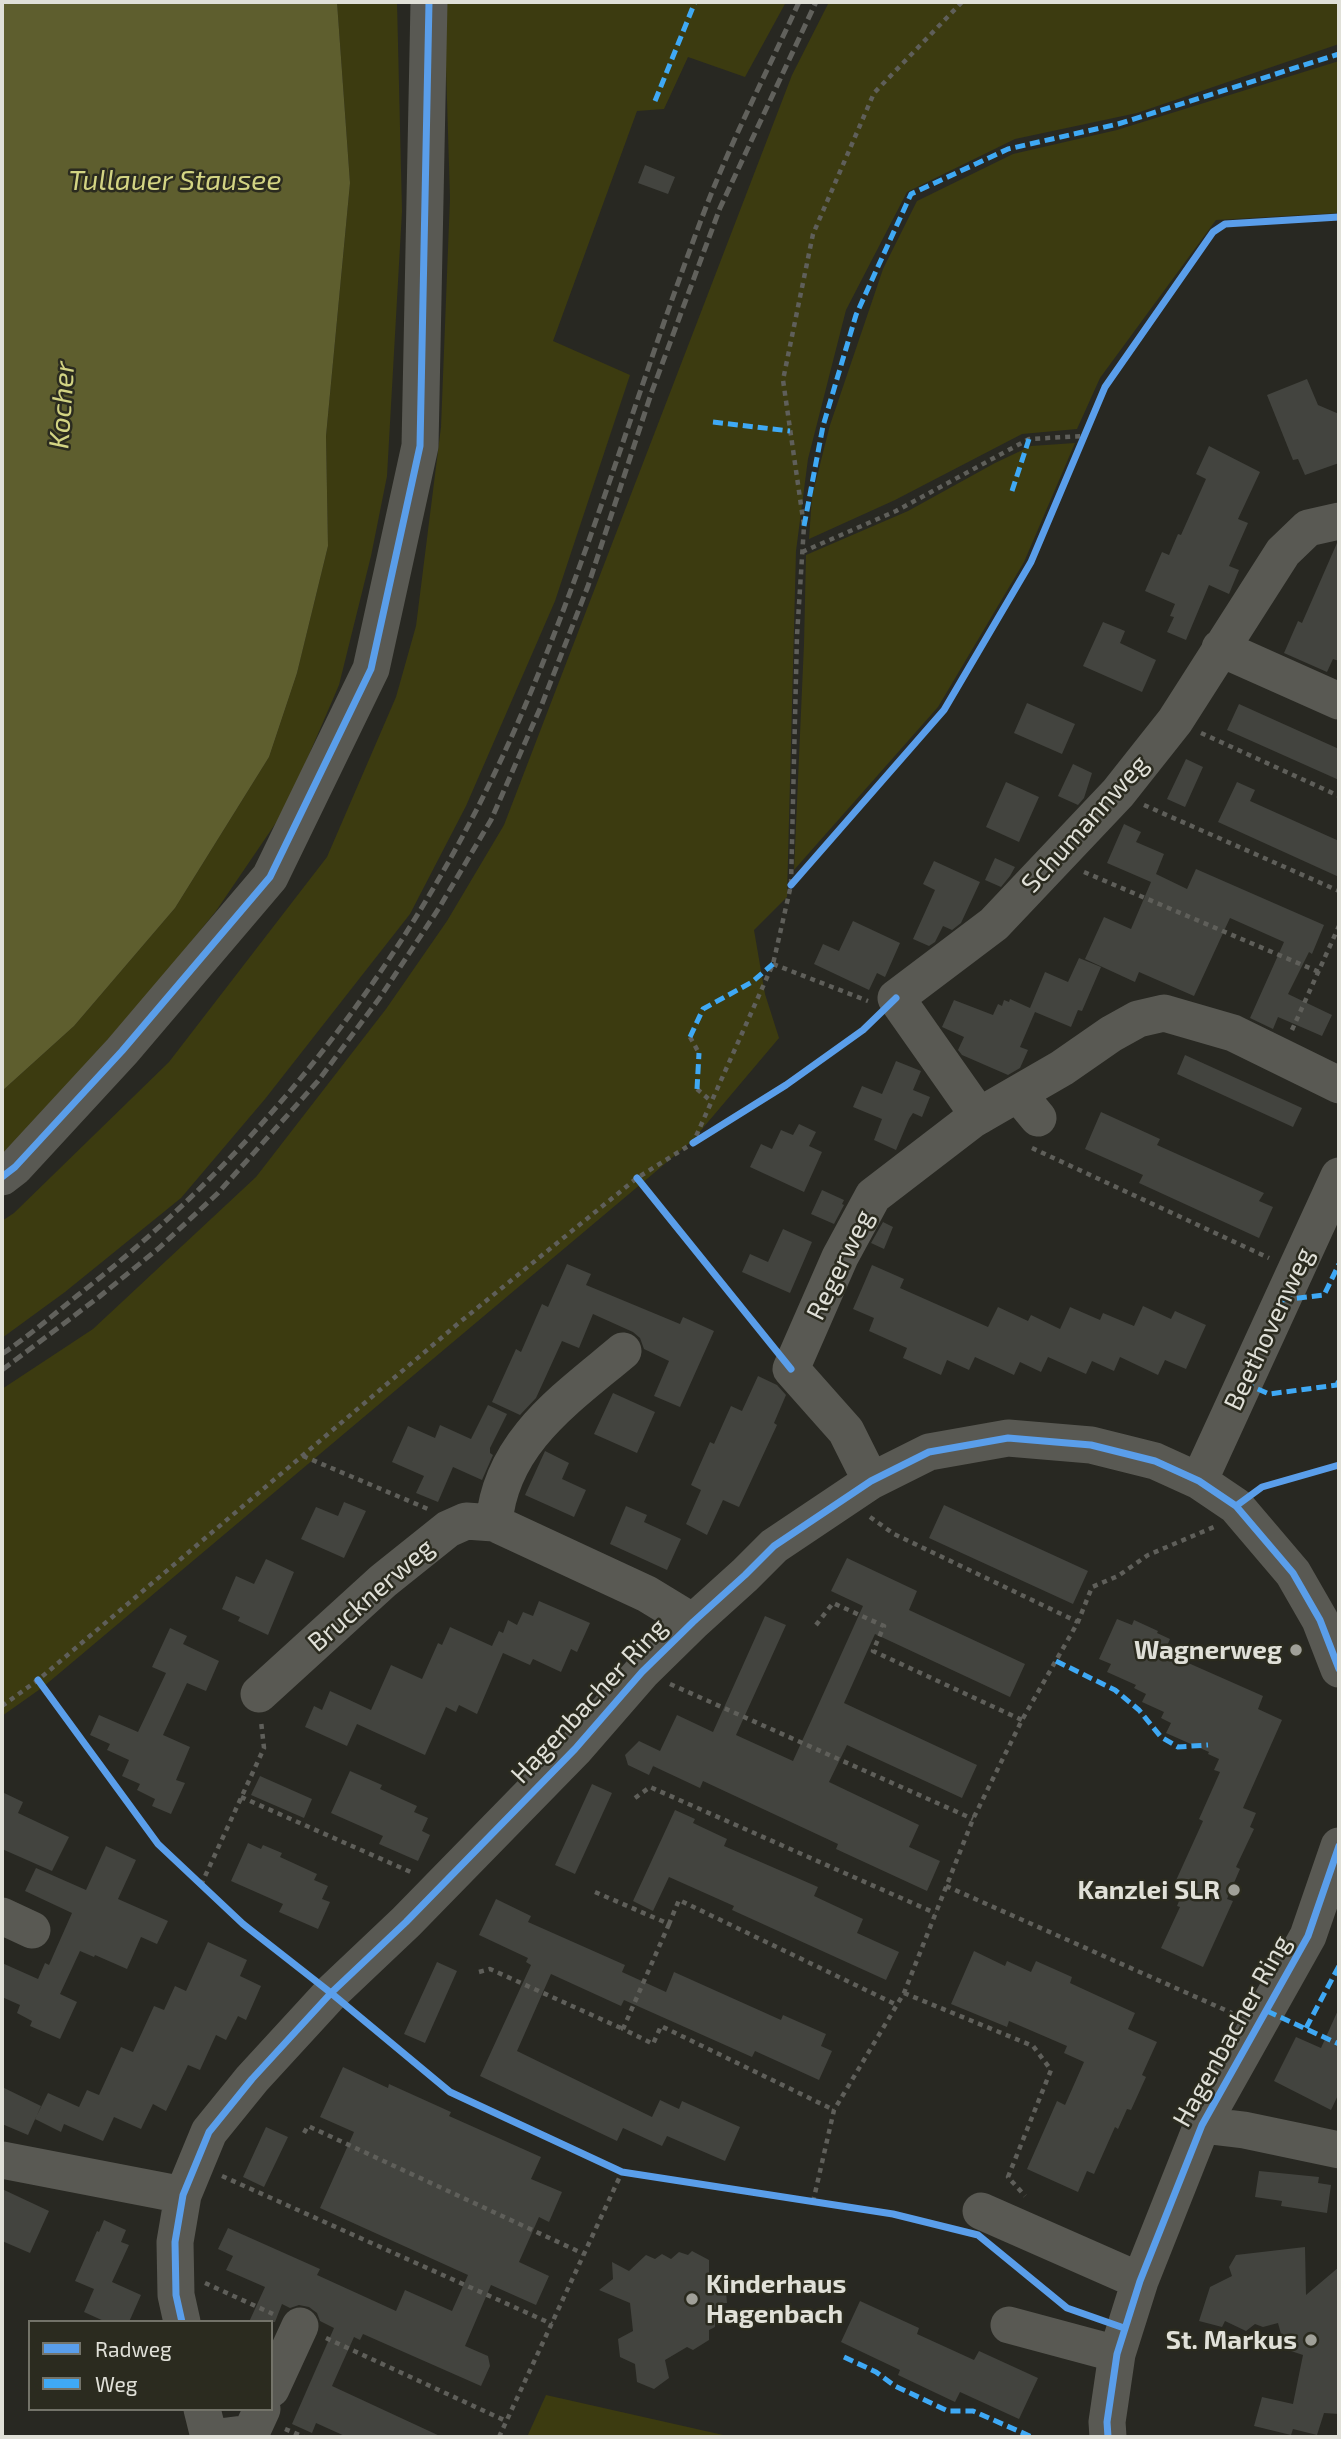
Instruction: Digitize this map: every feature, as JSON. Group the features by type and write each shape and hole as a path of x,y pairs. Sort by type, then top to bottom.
{"street":[{"path":"2,1177 15,1167 122,1051 270,877 371,669 420,446 429,2"},
{"name":"Schumannweg","path":"979,1116 896,998 994,923 1118,793 1175,721 1283,552 1308,528 1339,522"},
{"path":"1220,648 1339,701"},
{"name":"Regerweg","path":"863,1487 846,1430 791,1369 840,1257 873,1196 979,1116 1026,1118 1120,1029 1138,1019 1164,1013 1233,1034 1339,1085"},
{"name":"Beethovenweg","path":"1199,1482 1339,1176"},
{"path":"494,1523 495,1502 521,1445 555,1408 623,1351"},
{"name":"Hagenbacher Ring","path":"182,2320 176,2295 175,2242 189,2180 209,2132 252,2079 331,1993 442,1886 575,1749 642,1672 693,1622 774,1546 863,1487 929,1452 1008,1438 1091,1445 1155,1461 1199,1482 1236,1506 1293,1573 1320,1620 1339,1669"},
{"name":"Brucknerweg","path":"259,1693 383,1581 448,1529 466,1521 494,1523 647,1594 693,1622"},
{"name":"Hagenbacher Ring","path":"1108,2437 1107,2422 1116,2354 1140,2281 1202,2125 1308,1936 1339,1846"},
{"path":"1202,2125 1244,2130 1339,2150"},
{"path":"2,2160 189,2180"},
{"path":"981,2211 1140,2281"},
{"path":"1009,2325 1116,2354"},
{"path":"273,2385 300,2326"},
{"path":"202,2411 209,2437"},
{"path":"219,2437 251,2432 261,2411"}],"path":[{"path":"2,1706 38,1680 460,1322 626,1186 693,1143 773,964 791,885 797,636 804,526 783,380 813,234 874,93 962,2"},
{"path":"802,552 896,511 1029,439 1085,436"},
{"path":"1175,721 1339,796"},
{"path":"1118,793 1339,891"},
{"path":"1054,860 1319,972"},
{"path":"1280,1056 1339,926"},
{"path":"773,964 873,1003"},
{"path":"690,1037 699,1053"},
{"path":"697,1089 712,1102"},
{"path":"1026,1118 1295,1271"},
{"path":"303,1456 436,1513 448,1529"},
{"path":"863,1487 872,1520 894,1534 1078,1622"},
{"path":"813,2202 834,2110 904,1993 973,1819 1022,1720 1078,1622 1093,1587 1118,1576 1148,1555 1217,1526 1236,1506"},
{"path":"816,1625 833,1603 884,1626 873,1651 1022,1720"},
{"path":"642,1672 973,1819"},
{"path":"201,1885 264,1748 259,1693"},
{"path":"635,1798 650,1787 935,1913"},
{"path":"241,1797 442,1886"},
{"path":"946,1886 1258,2024"},
{"path":"595,1892 669,1924"},
{"path":"622,2029 679,1900 897,2005"},
{"path":"480,1972 490,1969 653,2044 661,2026 834,2110"},
{"path":"904,1993 1033,2046 1051,2070 1008,2177 1032,2203"},
{"path":"304,2133 308,2126 584,2254"},
{"path":"499,2437 622,2172"},
{"path":"189,2180 552,2324"},
{"path":"176,2270 506,2421"}],"shaded area":[{"path":"337,2 397,2 402,211 387,476 371,556 339,685 286,808 216,911 160,980 2,1161 2,1091 74,1026 175,908 269,757 297,673 328,546 326,436 350,183"},
{"path":"444,2 786,2 745,77 688,57 664,109 637,111 553,341 630,375 555,601 466,806 410,914 265,1099 181,1198 65,1292 2,1338 2,1221 14,1213 169,1062 327,857 396,697 416,626 441,427 450,198"},
{"path":"829,2 1339,2 1339,44 1137,113 1015,139 907,192 846,310 808,459 796,551 787,897 754,930 765,994 779,1038 692,1141 43,1687 2,1716 2,1389 93,1329 256,1177 386,1009 447,921 504,825 792,75"},
{"path":"1339,61 1339,213 1216,220 1100,378 1077,429 1022,434 895,500 809,539 812,496 830,425 883,269 917,201 1013,154 1117,130"},
{"path":"1075,443 1024,562 938,707 794,870 806,555 908,511 1031,446"},
{"path":"546,2395 732,2437 527,2437"}],"water":[{"name":"Tullauer Stausee","path":"2,2 337,2 350,183 326,436 328,546 297,673 269,757 175,908 74,1026 2,1091"}],"building":[{"path":"645,165 675,177 668,194 638,183"},
{"path":"1307,379 1318,405 1339,414 1339,463 1305,475 1298,459 1293,460 1267,395"},
{"path":"1209,446 1260,472 1238,519 1248,523 1229,566 1239,570 1229,594 1209,585 1186,640 1167,632 1174,617 1170,616 1175,604 1145,591 1162,552 1169,555 1178,534 1181,535 1206,479 1196,474"},
{"path":"1339,542 1339,661 1333,659 1327,672 1284,653 1298,621 1302,623"},
{"path":"1103,622 1125,631 1120,643 1156,660 1142,692 1083,666"},
{"path":"1027,703 1075,724 1062,754 1014,733"},
{"path":"1239,704 1339,749 1339,780 1227,730"},
{"path":"1186,759 1203,767 1185,807 1167,799"},
{"path":"1073,764 1092,773 1084,798 1078,805 1058,796"},
{"path":"1006,782 1039,797 1019,842 986,827"},
{"path":"1237,782 1255,790 1250,801 1339,841 1339,877 1218,822"},
{"path":"1124,824 1141,832 1136,842 1164,854 1156,874 1187,889 1196,869 1324,925 1312,954 1309,952 1288,994 1332,1015 1322,1036 1278,1017 1273,1029 1250,1018 1284,942 1230,918 1194,996 1139,972 1135,982 1085,959 1104,917 1131,929 1151,882 1107,863"},
{"path":"995,858 1015,867 1001,887 985,880"},
{"path":"934,861 980,882 961,923 952,930 943,926 935,942 929,946 913,939 935,890 923,884"},
{"path":"853,921 900,943 885,977 877,973 869,990 814,964 823,944 839,951"},
{"path":"1079,958 1101,967 1082,1011 1078,1010 1071,1027 1035,1012 1020,1047 1028,1050 1020,1068 1008,1075 962,1055 958,1050 964,1037 942,1027 954,1000 993,1015 998,1004 1002,1006 1004,1000 1009,1002 1010,999 1030,1008 1045,972 1068,982"},
{"path":"1185,1055 1302,1108 1293,1127 1177,1074"},
{"path":"896,1061 921,1071 913,1090 930,1097 922,1117 913,1113 909,1119 896,1150 874,1140 882,1119 853,1107 862,1086 882,1094"},
{"path":"1101,1112 1160,1139 1157,1145 1264,1193 1259,1201 1273,1207 1259,1238 1139,1183 1143,1175 1085,1149"},
{"path":"799,1124 816,1132 809,1146 822,1152 804,1192 750,1167 761,1144 772,1149 781,1130 793,1135"},
{"path":"822,1190 844,1200 834,1224 811,1214"},
{"path":"883,1222 893,1227 884,1249 871,1243"},
{"path":"783,1229 812,1242 790,1293 742,1272 750,1254 768,1262"},
{"path":"567,1264 591,1274 586,1285 680,1324 683,1317 714,1331 680,1407 654,1396 669,1361 644,1349 640,1338 633,1332 593,1314 579,1348 562,1341 536,1398 520,1415 492,1402 516,1349 521,1352 542,1304 548,1307"},
{"path":"872,1265 904,1279 900,1288 988,1327 998,1307 1028,1321 1031,1315 1060,1329 1070,1307 1100,1320 1103,1313 1134,1326 1143,1306 1171,1319 1175,1311 1206,1325 1186,1369 1165,1360 1158,1375 1120,1357 1114,1371 1092,1361 1086,1374 1048,1357 1041,1372 1020,1362 1014,1375 975,1357 969,1370 947,1360 941,1375 903,1358 907,1348 869,1331 874,1318 853,1309"},
{"path":"758,1376 777,1385 786,1395 774,1423 777,1425 739,1507 723,1500 707,1535 686,1524 701,1490 691,1485 710,1442 714,1444 731,1406 742,1411"},
{"path":"613,1393 655,1412 637,1453 594,1434"},
{"path":"488,1405 507,1414 490,1448 493,1455 482,1480 453,1467 438,1502 416,1493 424,1476 392,1462 408,1426 435,1438 440,1425 471,1439"},
{"path":"545,1451 569,1463 562,1479 586,1490 574,1517 525,1495"},
{"path":"344,1502 366,1511 344,1558 301,1539 316,1507 338,1516"},
{"path":"944,1505 1088,1571 1073,1604 929,1538"},
{"path":"626,1506 647,1515 644,1522 681,1539 667,1570 610,1544"},
{"path":"847,1558 917,1591 909,1610 1025,1664 1010,1697 875,1634 844,1703 977,1765 962,1798 847,1745 829,1782 919,1825 909,1847 940,1861 927,1891 836,1849 838,1844 703,1781 700,1788 653,1766 649,1775 628,1765 625,1755 639,1741 660,1751 677,1715 713,1732 765,1616 786,1625 736,1735 793,1761 863,1606 831,1591"},
{"path":"266,1559 294,1572 268,1635 238,1621 240,1617 222,1609 236,1576 254,1584"},
{"path":"539,1601 590,1623 577,1652 571,1649 561,1672 533,1659 530,1665 503,1653 477,1714 459,1705 456,1712 446,1707 425,1755 357,1724 347,1746 305,1727 314,1706 322,1710 330,1691 371,1710 391,1665 422,1679 438,1643 442,1645 450,1627 492,1646 499,1631 503,1633 508,1620 517,1625 523,1612 533,1616"},
{"path":"1117,1619 1132,1625 1134,1620 1158,1631 1157,1633 1170,1639 1166,1648 1175,1652 1174,1654 1187,1660 1186,1662 1263,1696 1258,1709 1282,1720 1243,1808 1256,1813 1250,1827 1254,1829 1236,1867 1240,1869 1227,1899 1233,1901 1203,1967 1161,1948 1180,1907 1177,1906 1183,1891 1173,1887 1203,1821 1199,1819 1220,1772 1214,1770 1219,1759 1166,1733 1171,1723 1161,1718 1164,1712 1142,1702 1146,1694 1134,1688 1136,1685 1107,1672 1111,1664 1099,1659"},
{"path":"170,1628 187,1636 183,1644 219,1661 206,1691 187,1683 163,1735 190,1747 176,1780 185,1783 171,1814 152,1806 155,1799 137,1790 140,1784 122,1776 129,1760 107,1750 110,1744 90,1735 99,1715 138,1732 166,1673 152,1667"},
{"path":"350,1771 382,1785 380,1789 417,1806 414,1812 428,1818 422,1831 430,1835 418,1861 379,1844 383,1836 331,1813"},
{"path":"260,1776 312,1799 304,1818 251,1795"},
{"path":"592,1784 612,1793 575,1874 555,1865"},
{"path":"2,1792 23,1802 18,1813 69,1837 52,1871 2,1849"},
{"path":"675,1810 695,1819 693,1823 727,1839 724,1846 818,1887 814,1896 863,1919 857,1933 899,1952 886,1980 732,1910 734,1906 669,1877 653,1911 633,1901"},
{"path":"248,1843 261,1849 263,1845 282,1853 280,1857 317,1874 314,1880 328,1886 322,1899 330,1902 318,1929 279,1912 283,1904 231,1881"},
{"path":"106,1846 136,1860 118,1899 168,1921 157,1944 141,1937 127,1969 80,1951 60,1994 77,2002 60,2039 30,2026 32,2021 17,2013 20,2005 2,1997 2,1963 38,1979 45,1963 49,1965 72,1913 25,1891 36,1868 86,1890"},
{"path":"496,1899 531,1916 528,1922 625,1965 622,1972 666,1992 674,1972 781,2020 783,2015 826,2034 821,2046 832,2051 819,2080 755,2051 752,2057 624,2000 621,2006 551,1974 517,2051 652,2117 660,2100 679,2109 682,2101 740,2127 725,2161 667,2136 662,2146 623,2128 617,2141 480,2076 531,1965 526,1962 528,1958 479,1935"},
{"path":"208,1942 247,1960 240,1976 261,1986 246,2020 238,2016 226,2040 216,2035 200,2070 188,2065 166,2111 153,2104 141,2129 114,2117 103,2141 64,2124 61,2132 35,2119 48,2093 79,2107 87,2090 99,2095 121,2047 133,2052 154,2006 164,2010 175,1986 186,1991"},
{"path":"974,1951 1005,1966 1007,1961 1031,1972 1036,1961 1072,1977 1070,1983 1135,2013 1128,2029 1157,2042 1142,2075 1146,2077 1131,2110 1127,2109 1118,2129 1115,2127 1094,2174 1087,2171 1078,2192 1027,2169 1057,2101 1065,2105 1084,2062 1064,2053 1067,2046 1009,2021 1007,2027 951,2004"},
{"path":"437,1962 457,1971 425,2043 404,2034"},
{"path":"1339,2008 1339,2093 1331,2110 1274,2081 1296,2037 1321,2048"},
{"path":"343,2067 451,2112 449,2116 541,2157 531,2179 562,2192 549,2222 539,2217 519,2262 549,2276 536,2305 491,2285 465,2346 488,2356 490,2366 481,2386 363,2334 360,2340 354,2337 332,2386 442,2437 347,2437 316,2423 312,2433 292,2424 334,2328 320,2321 317,2313 309,2307 299,2305 290,2308 282,2304 275,2322 250,2320 265,2287 226,2270 233,2256 218,2249 228,2228 320,2269 317,2275 396,2311 405,2290 452,2311 468,2275 320,2208 354,2132 320,2117"},
{"path":"2,2087 41,2106 28,2135 2,2124"},
{"path":"266,2127 288,2137 264,2187 243,2177"},
{"path":"1259,2171 1319,2177 1318,2183 1331,2185 1327,2213 1281,2206 1282,2201 1255,2197"},
{"path":"2,2189 49,2211 30,2253 2,2241"},
{"path":"104,2220 126,2230 121,2242 129,2245 112,2282 141,2295 130,2320 102,2320 84,2312 94,2289 75,2281 97,2231 99,2232"},
{"name":"St. Markus","path":"1305,2247 1306,2295 1339,2267 1339,2414 1324,2413 1317,2435 1293,2429 1291,2435 1254,2426 1262,2397 1293,2404 1303,2355 1285,2349 1278,2323 1263,2327 1255,2324 1246,2331 1225,2321 1222,2327 1199,2321 1210,2287 1232,2276 1229,2267 1236,2255"},
{"path":"692,2251 709,2260 709,2273 725,2281 727,2303 722,2303 723,2312 715,2316 715,2327 709,2330 709,2340 693,2350 687,2347 665,2360 669,2378 654,2389 637,2382 635,2364 620,2357 618,2339 633,2331 630,2303 599,2290 613,2279 612,2262 629,2271 646,2255 655,2259 662,2254 671,2259 679,2252 688,2255"},
{"path":"860,2301 919,2328 917,2334 974,2360 979,2351 1038,2378 1019,2419 960,2392 955,2402 898,2375 900,2370 841,2342"}],"railway":[{"path":"2,1354 150,1235 217,1172 279,1104 337,1032 390,957 439,879 483,797 548,651 716,181 799,2"},
{"path":"2,1370 159,1248 218,1193 318,1081 381,996 439,908 491,820 542,704 588,586 651,394 720,208 816,2"}],"marked path":[{"path":"655,101 695,2"},
{"path":"804,526 823,426 856,315 911,194 1008,149 1118,124 1339,54"},
{"path":"713,422 790,431"},
{"path":"1012,491 1029,439"},
{"path":"690,1037 703,1009 752,982 773,964"},
{"path":"697,1089 699,1053"},
{"path":"1282,1300 1324,1295 1339,1264"},
{"path":"1244,1383 1269,1394 1337,1385 1339,1380"},
{"path":"1056,1661 1115,1690 1139,1710 1161,1737 1178,1747 1208,1745"},
{"path":"1306,2028 1339,1966"},
{"path":"1267,2011 1339,2044"},
{"path":"844,2357 876,2372 895,2386 948,2411 973,2411 1032,2437"}],"cycle path":[{"path":"2,1177 15,1167 122,1051 270,877 371,669 420,446 429,2"},
{"path":"791,885 944,710 1031,562 1105,387 1213,232 1225,224 1339,217"},
{"path":"693,1143 786,1085 863,1030 896,998"},
{"path":"637,1178 791,1369"},
{"path":"182,2320 176,2295 175,2242 183,2195 209,2132 252,2079 331,1993 406,1922 575,1749 642,1672 693,1622 774,1546 871,1481 929,1452 1008,1438 1091,1445 1155,1461 1199,1481 1236,1506 1293,1573 1320,1620 1339,1669"},
{"path":"1236,1506 1262,1487 1339,1465"},
{"path":"38,1680 158,1844 243,1924 450,2092 622,2172 893,2214 978,2235 1067,2308 1124,2328"},
{"path":"1108,2437 1107,2422 1117,2354 1140,2281 1202,2125 1308,1936 1339,1846"}],"place":[{"name":"Wagnerweg","path":"1296,1650"},
{"name":"Kanzlei SLR","path":"1234,1890"},
{"name":"Kinderhaus Hagenbach","path":"692,2299"},
{"name":"St. Markus","path":"1311,2340"}],"water label":[{"name":"Kocher","path":"62,405"}]}
